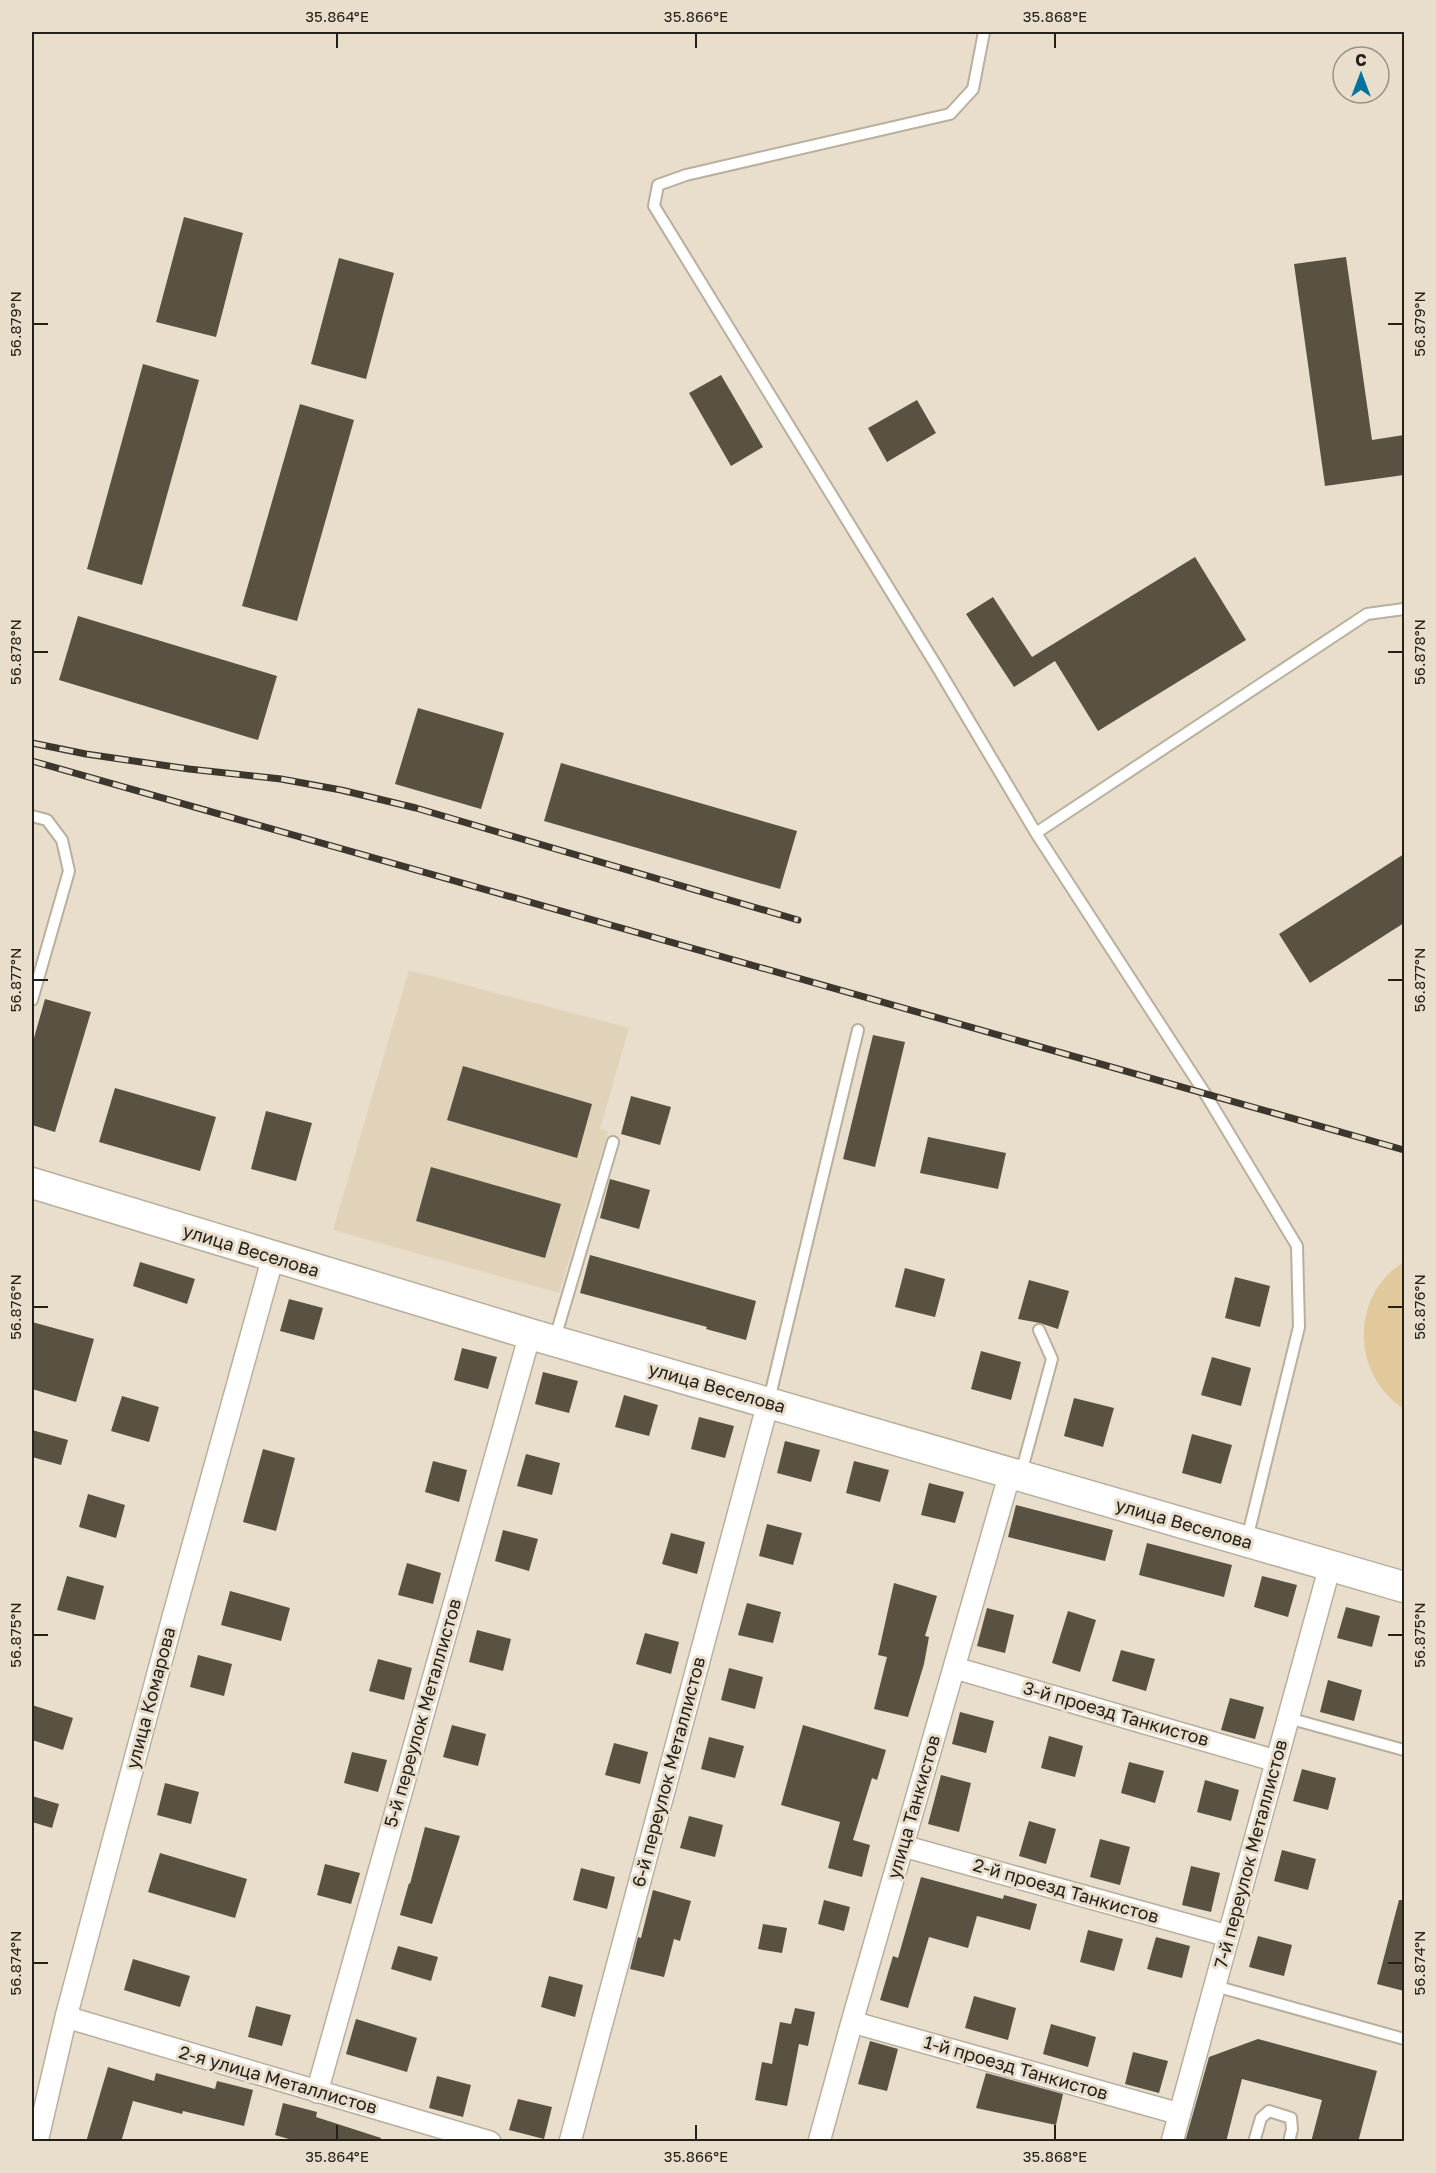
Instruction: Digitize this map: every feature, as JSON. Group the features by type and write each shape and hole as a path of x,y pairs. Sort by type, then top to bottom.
{"street":[{"name":"улица Веселова","path":"32,1184 542,1338 1404,1587"},
{"name":"улица Комарова","path":"37,2142 38,2108 66,2017 173,1617 273,1257"},
{"name":"5-й переулок Металлистов","path":"317,2092 542,1338"},
{"name":"6-й переулок Металлистов","path":"570,2142 768,1403"},
{"name":"улица Танкистов","path":"819,2142 955,1668 1015,1475"},
{"name":"7-й переулок Металлистов","path":"1172,2142 1330,1566"},
{"name":"3-й проезд Танкистов","path":"955,1668 1276,1761"},
{"name":"2-й проезд Танкистов","path":"903,1846 1228,1936"},
{"name":"2-я улица Металлистов","path":"66,2017 490,2142"},
{"name":"1-й проезд Танкистов","path":"852,2022 1180,2114"}],"lane":[{"path":"984,32 973,89 950,114 686,175 658,184 654,206 1036,833 1206,1095 1297,1246 1299,1327 1246,1542"},
{"path":"1036,833 1366,614 1404,609"},
{"path":"32,816 47,820 62,840 69,871 32,1000"},
{"path":"768,1403 858,1030"},
{"path":"542,1338 613,1142"},
{"path":"1015,1475 1052,1359 1039,1330"},
{"path":"1288,1718 1404,1750"},
{"path":"1215,1986 1404,2039"},
{"path":"1254,2142 1261,2118 1269,2111 1291,2118 1292,2129 1289,2142"}],"shaded area":[{"path":"409,970 629,1028 600,1129 608,1132 559,1293 333,1230"},
{"path":"1404,1262 1404,1409 1387,1394 1374,1376 1366,1356 1364,1335 1366,1314 1374,1294 1386,1276"}],"building":[{"path":"184,217 243,233 216,337 156,322"},
{"path":"1346,257 1372,440 1404,435 1404,475 1325,486 1294,264"},
{"path":"339,258 394,273 366,379 311,364"},
{"path":"143,364 199,380 142,585 87,569"},
{"path":"721,375 763,447 731,466 689,393"},
{"path":"917,400 936,433 887,462 868,428"},
{"path":"300,404 354,420 297,621 242,606"},
{"path":"1195,557 1246,640 1098,731 1055,661 1014,687 966,614 993,597 1032,657"},
{"path":"78,616 277,676 258,740 59,680"},
{"path":"418,708 504,733 481,809 395,784"},
{"path":"561,763 797,831 780,889 544,821"},
{"path":"1404,854 1404,923 1310,983 1279,934"},
{"path":"45,999 91,1012 55,1132 32,1125 32,1045"},
{"path":"873,1035 905,1042 875,1167 843,1159"},
{"path":"463,1066 592,1104 577,1158 447,1120"},
{"path":"115,1088 216,1117 200,1171 99,1142"},
{"path":"631,1096 671,1107 660,1145 621,1134"},
{"path":"266,1111 312,1123 296,1181 251,1169"},
{"path":"928,1137 1006,1153 998,1189 920,1173"},
{"path":"431,1167 561,1204 545,1258 416,1221"},
{"path":"610,1179 650,1190 639,1229 600,1218"},
{"path":"590,1255 756,1301 746,1340 706,1329 707,1327 580,1293"},
{"path":"140,1262 195,1279 187,1304 133,1286"},
{"path":"905,1268 945,1279 935,1317 895,1307"},
{"path":"1235,1277 1270,1286 1260,1327 1225,1318"},
{"path":"1029,1280 1069,1291 1058,1329 1018,1319"},
{"path":"289,1299 323,1308 314,1340 280,1331"},
{"path":"32,1322 94,1339 76,1402 32,1389"},
{"path":"462,1348 497,1357 488,1389 454,1380"},
{"path":"981,1351 1021,1362 1011,1400 971,1389"},
{"path":"1212,1357 1251,1368 1241,1406 1201,1395"},
{"path":"543,1372 578,1381 569,1413 535,1404"},
{"path":"624,1395 658,1405 649,1436 615,1427"},
{"path":"122,1396 159,1407 149,1442 111,1431"},
{"path":"1074,1398 1114,1408 1103,1447 1064,1436"},
{"path":"699,1417 734,1426 725,1458 691,1449"},
{"path":"32,1430 68,1440 61,1465 32,1457"},
{"path":"1192,1434 1232,1445 1221,1484 1182,1473"},
{"path":"785,1441 820,1450 811,1482 777,1473"},
{"path":"263,1449 295,1458 276,1531 243,1522"},
{"path":"526,1454 560,1463 552,1495 517,1486"},
{"path":"433,1461 467,1470 459,1502 425,1492"},
{"path":"854,1461 889,1470 880,1502 846,1493"},
{"path":"929,1483 964,1492 955,1523 921,1515"},
{"path":"88,1494 125,1505 116,1538 79,1527"},
{"path":"1016,1505 1113,1530 1105,1561 1008,1537"},
{"path":"767,1524 802,1533 793,1565 759,1556"},
{"path":"503,1530 538,1539 529,1571 495,1561"},
{"path":"671,1533 705,1542 697,1574 662,1564"},
{"path":"1147,1543 1232,1565 1224,1597 1139,1575"},
{"path":"407,1563 441,1573 433,1604 398,1595"},
{"path":"67,1576 104,1586 95,1620 57,1610"},
{"path":"1262,1576 1297,1585 1288,1617 1254,1607"},
{"path":"894,1583 937,1596 925,1636 929,1637 924,1664 908,1717 874,1709 887,1657 878,1655"},
{"path":"230,1591 290,1608 281,1641 221,1625"},
{"path":"747,1603 781,1612 773,1643 738,1635"},
{"path":"1346,1607 1380,1616 1372,1647 1337,1638"},
{"path":"987,1608 1014,1615 1005,1653 977,1646"},
{"path":"1068,1611 1096,1620 1080,1672 1052,1663"},
{"path":"477,1630 511,1639 503,1671 469,1662"},
{"path":"645,1633 679,1642 671,1674 636,1664"},
{"path":"1121,1650 1155,1659 1146,1691 1112,1681"},
{"path":"198,1655 232,1664 224,1696 190,1687"},
{"path":"378,1659 412,1668 404,1700 369,1691"},
{"path":"729,1668 763,1677 755,1709 721,1700"},
{"path":"1328,1680 1362,1690 1354,1721 1320,1712"},
{"path":"1230,1698 1264,1707 1255,1739 1221,1730"},
{"path":"32,1705 73,1718 63,1750 32,1740"},
{"path":"960,1712 994,1721 986,1753 952,1744"},
{"path":"452,1725 486,1734 478,1766 443,1757"},
{"path":"803,1725 886,1750 877,1780 872,1778 853,1840 870,1845 862,1877 828,1868 840,1822 781,1805"},
{"path":"1049,1736 1083,1746 1075,1777 1041,1768"},
{"path":"709,1737 744,1746 735,1778 701,1769"},
{"path":"614,1743 648,1752 640,1784 605,1775"},
{"path":"352,1752 387,1760 378,1792 344,1783"},
{"path":"1129,1762 1164,1771 1155,1803 1121,1793"},
{"path":"1302,1769 1336,1778 1328,1810 1293,1801"},
{"path":"941,1775 971,1783 959,1832 928,1824"},
{"path":"1205,1780 1239,1790 1231,1821 1197,1812"},
{"path":"165,1783 199,1792 191,1824 157,1815"},
{"path":"32,1796 59,1804 52,1828 32,1822"},
{"path":"689,1816 723,1825 715,1857 680,1848"},
{"path":"1029,1821 1056,1829 1046,1864 1019,1856"},
{"path":"425,1827 460,1836 432,1924 400,1915"},
{"path":"1100,1839 1130,1847 1120,1885 1090,1877"},
{"path":"1282,1850 1316,1859 1308,1890 1274,1881"},
{"path":"160,1853 247,1879 235,1918 148,1892"},
{"path":"325,1864 360,1873 351,1904 317,1895"},
{"path":"1191,1866 1220,1873 1211,1912 1182,1905"},
{"path":"581,1868 615,1877 607,1909 573,1900"},
{"path":"921,1877 1003,1899 1004,1895 1037,1904 1030,1930 977,1916 968,1948 929,1937 908,2008 880,2000 893,1956 898,1958"},
{"path":"653,1890 691,1901 680,1941 674,1939 664,1977 630,1969 638,1937 641,1938"},
{"path":"824,1900 850,1907 844,1931 818,1924"},
{"path":"1399,1900 1404,1900 1404,1991 1377,1984"},
{"path":"763,1924 787,1928 782,1953 758,1949"},
{"path":"1088,1930 1123,1939 1114,1971 1080,1962"},
{"path":"1258,1936 1292,1945 1284,1976 1249,1967"},
{"path":"1156,1937 1190,1946 1182,1978 1147,1969"},
{"path":"398,1946 438,1957 431,1981 391,1969"},
{"path":"133,1959 190,1976 180,2007 124,1990"},
{"path":"549,1976 583,1985 575,2017 541,2007"},
{"path":"974,1996 1016,2008 1008,2040 965,2028"},
{"path":"256,2006 291,2015 282,2046 248,2037"},
{"path":"795,2008 815,2012 808,2046 799,2044 787,2106 755,2100 762,2062 772,2064 780,2022 791,2024"},
{"path":"356,2019 417,2038 407,2072 346,2054"},
{"path":"1051,2024 1096,2037 1088,2067 1043,2054"},
{"path":"1258,2039 1377,2071 1358,2142 1311,2142 1322,2100 1242,2079 1226,2142 1185,2142 1209,2057"},
{"path":"870,2041 898,2049 887,2091 858,2084"},
{"path":"1133,2052 1168,2061 1159,2093 1125,2084"},
{"path":"108,2067 154,2081 156,2073 215,2089 217,2081 253,2090 244,2126 183,2111 182,2114 133,2101 121,2142 86,2142"},
{"path":"986,2073 1063,2094 1056,2125 976,2108"},
{"path":"437,2076 471,2085 463,2117 429,2108"},
{"path":"518,2099 552,2107 544,2139 509,2130"},
{"path":"283,2103 317,2112 316,2117 381,2138 380,2142 299,2142 275,2135"}],"railway":[{"path":"32,743 86,754 281,779 341,790 416,808 798,920"},
{"path":"32,761 1404,1150"}]}
